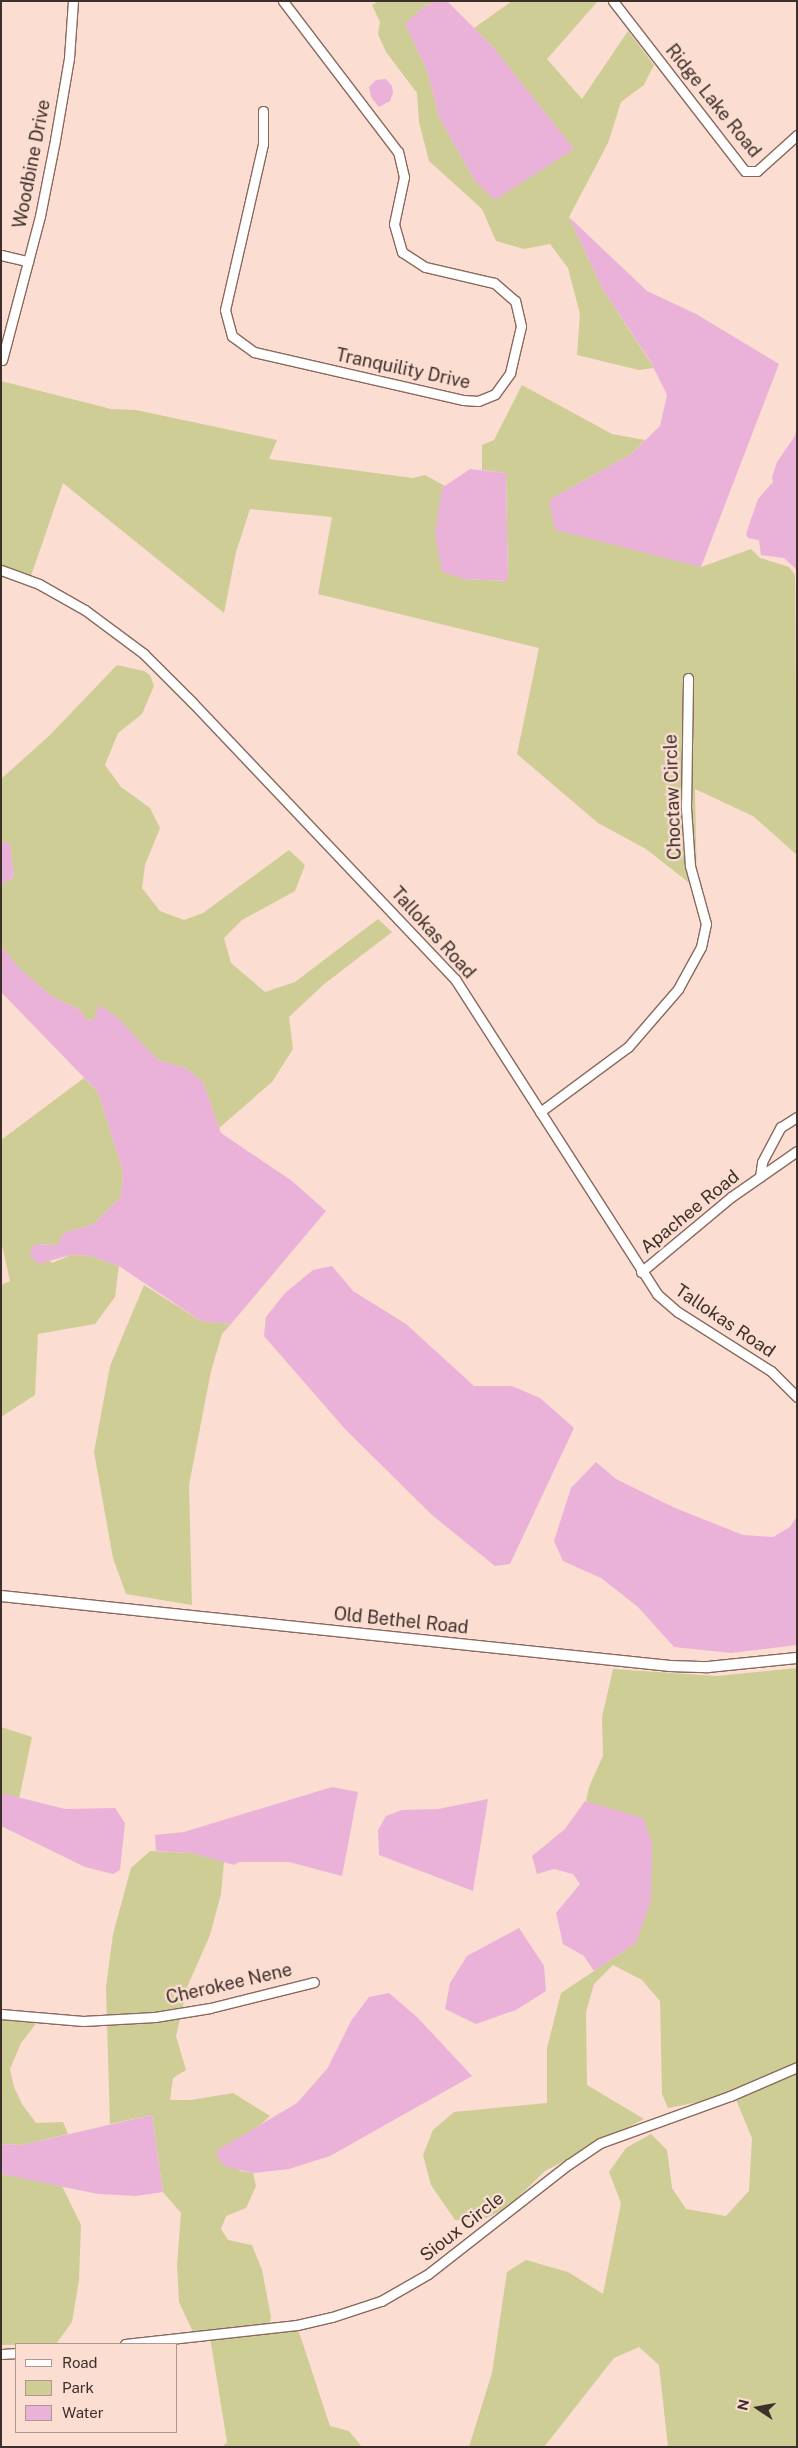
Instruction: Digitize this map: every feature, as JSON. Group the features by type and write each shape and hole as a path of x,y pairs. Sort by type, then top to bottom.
{"street":[{"name":"Woodbine Drive","path":"2,360 28,261 68,68 73,1"},
{"name":"Tranquility Drive","path":"263,111 263,144 225,310 232,336 254,352 463,400 478,401 495,394 510,373 521,326 515,301 494,283 425,267 402,252 394,224 404,177 398,152 284,1"},
{"name":"Ridge Lake Road","path":"613,1 745,171 757,170 797,135"},
{"path":"1,254 28,261"},
{"name":"Tallokas Road","path":"1,570 40,584 85,610 144,654 192,702 437,957 467,997 642,1272 672,1308 762,1365 797,1397"},
{"name":"Choctaw Circle","path":"540,1112 628,1047 678,989 701,947 706,924 690,866 686,808 688,678"},
{"name":"Apachee Road","path":"760,1177 762,1162 781,1127 797,1117"},
{"name":"Apachee Road","path":"642,1272 657,1256 797,1151"},
{"name":"Old Bethel Road","path":"1,1596 670,1666 716,1666 797,1658"},
{"name":"Cherokee Nene","path":"1,2014 83,2021 155,2016 210,2008 314,1982"},
{"name":"Sioux Circle","path":"133,2343 297,2325 347,2313 381,2300 428,2274 568,2164 600,2143 730,2096 797,2067"},
{"path":"1,2354 15,2353"}],"green space":[{"path":"379,1 438,1 425,6 405,24 427,70 439,117 475,181 574,149 493,47 474,28 512,1 598,1 547,59 582,99 628,31 654,65 644,85 621,102 608,143 569,217 602,288 654,368 639,370 577,355 580,314 568,268 550,244 524,249 496,241 482,209 429,161 419,122 417,93 386,52 378,34 380,22 372,5"},
{"path":"1,381 111,409 136,410 277,440 269,459 413,478 425,475 445,486 442,488 464,579 508,581 506,473 482,470 482,445 494,440 522,385 612,434 645,440 631,454 549,500 701,567 751,549 760,558 789,567 795,575 797,855 753,816 695,789 697,889 646,849 598,823 517,754 539,648 318,594 332,517 250,509 236,552 224,613 63,483 31,576 1,566"},
{"path":"117,665 144,671 150,675 154,686 142,714 118,733 105,765 121,787 150,808 160,828 145,865 142,888 160,911 184,920 203,913 289,850 305,865 295,891 242,920 224,938 231,963 265,992 295,982 378,919 392,932 323,985 289,1017 293,1049 272,1082 219,1128 203,1082 186,1068 158,1060 116,1016 99,1006 94,1021 87,1020 80,1010 53,997 21,970 1,946 1,885 14,877 10,844 1,841 1,779 50,735"},
{"path":"84,1078 98,1092 123,1172 121,1197 94,1224 64,1233 57,1245 36,1244 52,1263 71,1255 91,1256 119,1266 115,1297 95,1324 38,1334 35,1395 1,1417 1,1285 10,1281 1,1241 1,1140"},
{"path":"144,1285 201,1321 231,1324 222,1334 211,1371 189,1485 192,1605 126,1594 113,1558 94,1452 110,1366"},
{"path":"797,1668 797,2447 668,2447 659,2365 639,2347 614,2358 544,2447 469,2447 492,2373 507,2272 526,2260 568,2272 603,2294 621,2203 609,2172 626,2148 651,2134 667,2150 672,2188 686,2209 726,2216 749,2191 752,2138 734,2095 668,2108 662,2094 660,2001 642,1980 613,1965 594,1984 586,2012 587,2085 644,2119 545,2171 507,2208 480,2221 455,2220 431,2185 423,2155 433,2130 454,2112 547,2103 547,2048 561,1993 636,1943 607,1809 586,1801 589,1787 603,1756 602,1717 613,1669 717,1676"},
{"path":"1,1727 32,1737 19,1799 1,1793"},
{"path":"150,1851 192,1853 224,1862 221,1894 210,1935 188,1985 176,2036 186,2070 173,2078 170,2100 191,2100 233,2093 270,2116 257,2128 216,2151 240,2171 253,2173 256,2186 246,2208 226,2216 221,2229 228,2240 252,2245 262,2270 271,2317 269,2331 297,2326 330,2426 349,2431 362,2447 222,2447 227,2442 209,2331 193,2332 179,2302 177,2265 181,2213 163,2192 152,2115 110,2124 106,1987 113,1934 131,1868"},
{"path":"1,2017 38,2021 21,2043 10,2069 14,2087 22,2104 36,2123 63,2122 68,2134 22,2145 1,2144"},
{"path":"1,2174 62,2186 81,2225 79,2280 72,2322 57,2343 1,2345"}],"water":[{"path":"438,1 447,1 493,47 574,149 495,200 475,181 439,117 427,70 405,24 425,6"},
{"path":"386,79 392,86 393,93 390,101 379,107 371,97 369,87 376,80"},
{"path":"569,217 647,291 696,314 779,364 701,567 555,530 549,500 631,454 660,426 667,395 650,361 602,288"},
{"path":"797,426 797,570 784,558 761,555 759,540 748,538 746,534 758,499 773,482 772,477 777,462 795,436"},
{"path":"470,469 506,473 508,581 464,579 442,572 435,534 442,488"},
{"path":"1,841 10,844 14,877 1,885"},
{"path":"1,946 21,970 53,997 80,1010 87,1020 93,1021 99,1005 116,1016 158,1060 186,1068 203,1082 221,1133 292,1181 326,1211 231,1324 201,1321 119,1266 91,1256 71,1255 38,1264 29,1254 35,1244 57,1245 64,1233 94,1224 121,1197 123,1172 98,1092 1,992"},
{"path":"332,1266 353,1291 406,1324 474,1386 512,1386 540,1398 574,1428 510,1564 495,1566 432,1515 345,1429 264,1336 266,1317 285,1293 313,1270"},
{"path":"596,1462 616,1479 675,1508 743,1535 773,1537 790,1527 797,1516 797,1645 731,1653 674,1647 638,1607 601,1578 563,1561 554,1541 571,1488"},
{"path":"332,1787 358,1792 342,1876 289,1862 239,1862 234,1865 192,1853 156,1851 155,1835 184,1832"},
{"path":"1,1793 65,1809 115,1808 125,1823 120,1870 113,1874 85,1867 1,1826"},
{"path":"488,1799 473,1891 379,1855 378,1830 386,1816 402,1810 438,1809"},
{"path":"585,1801 643,1818 652,1842 651,1900 636,1943 594,1971 584,1956 563,1944 556,1913 580,1884 573,1874 554,1869 537,1874 532,1856 565,1829"},
{"path":"519,1928 544,1966 546,1991 516,2010 476,2024 445,2009 450,1983 467,1956"},
{"path":"389,1993 418,2018 472,2076 330,2156 289,2169 253,2173 227,2167 219,2160 216,2151 297,2103 327,2069 351,2021 369,1997"},
{"path":"152,2115 163,2192 136,2196 98,2194 1,2174 1,2144 22,2145"}]}
